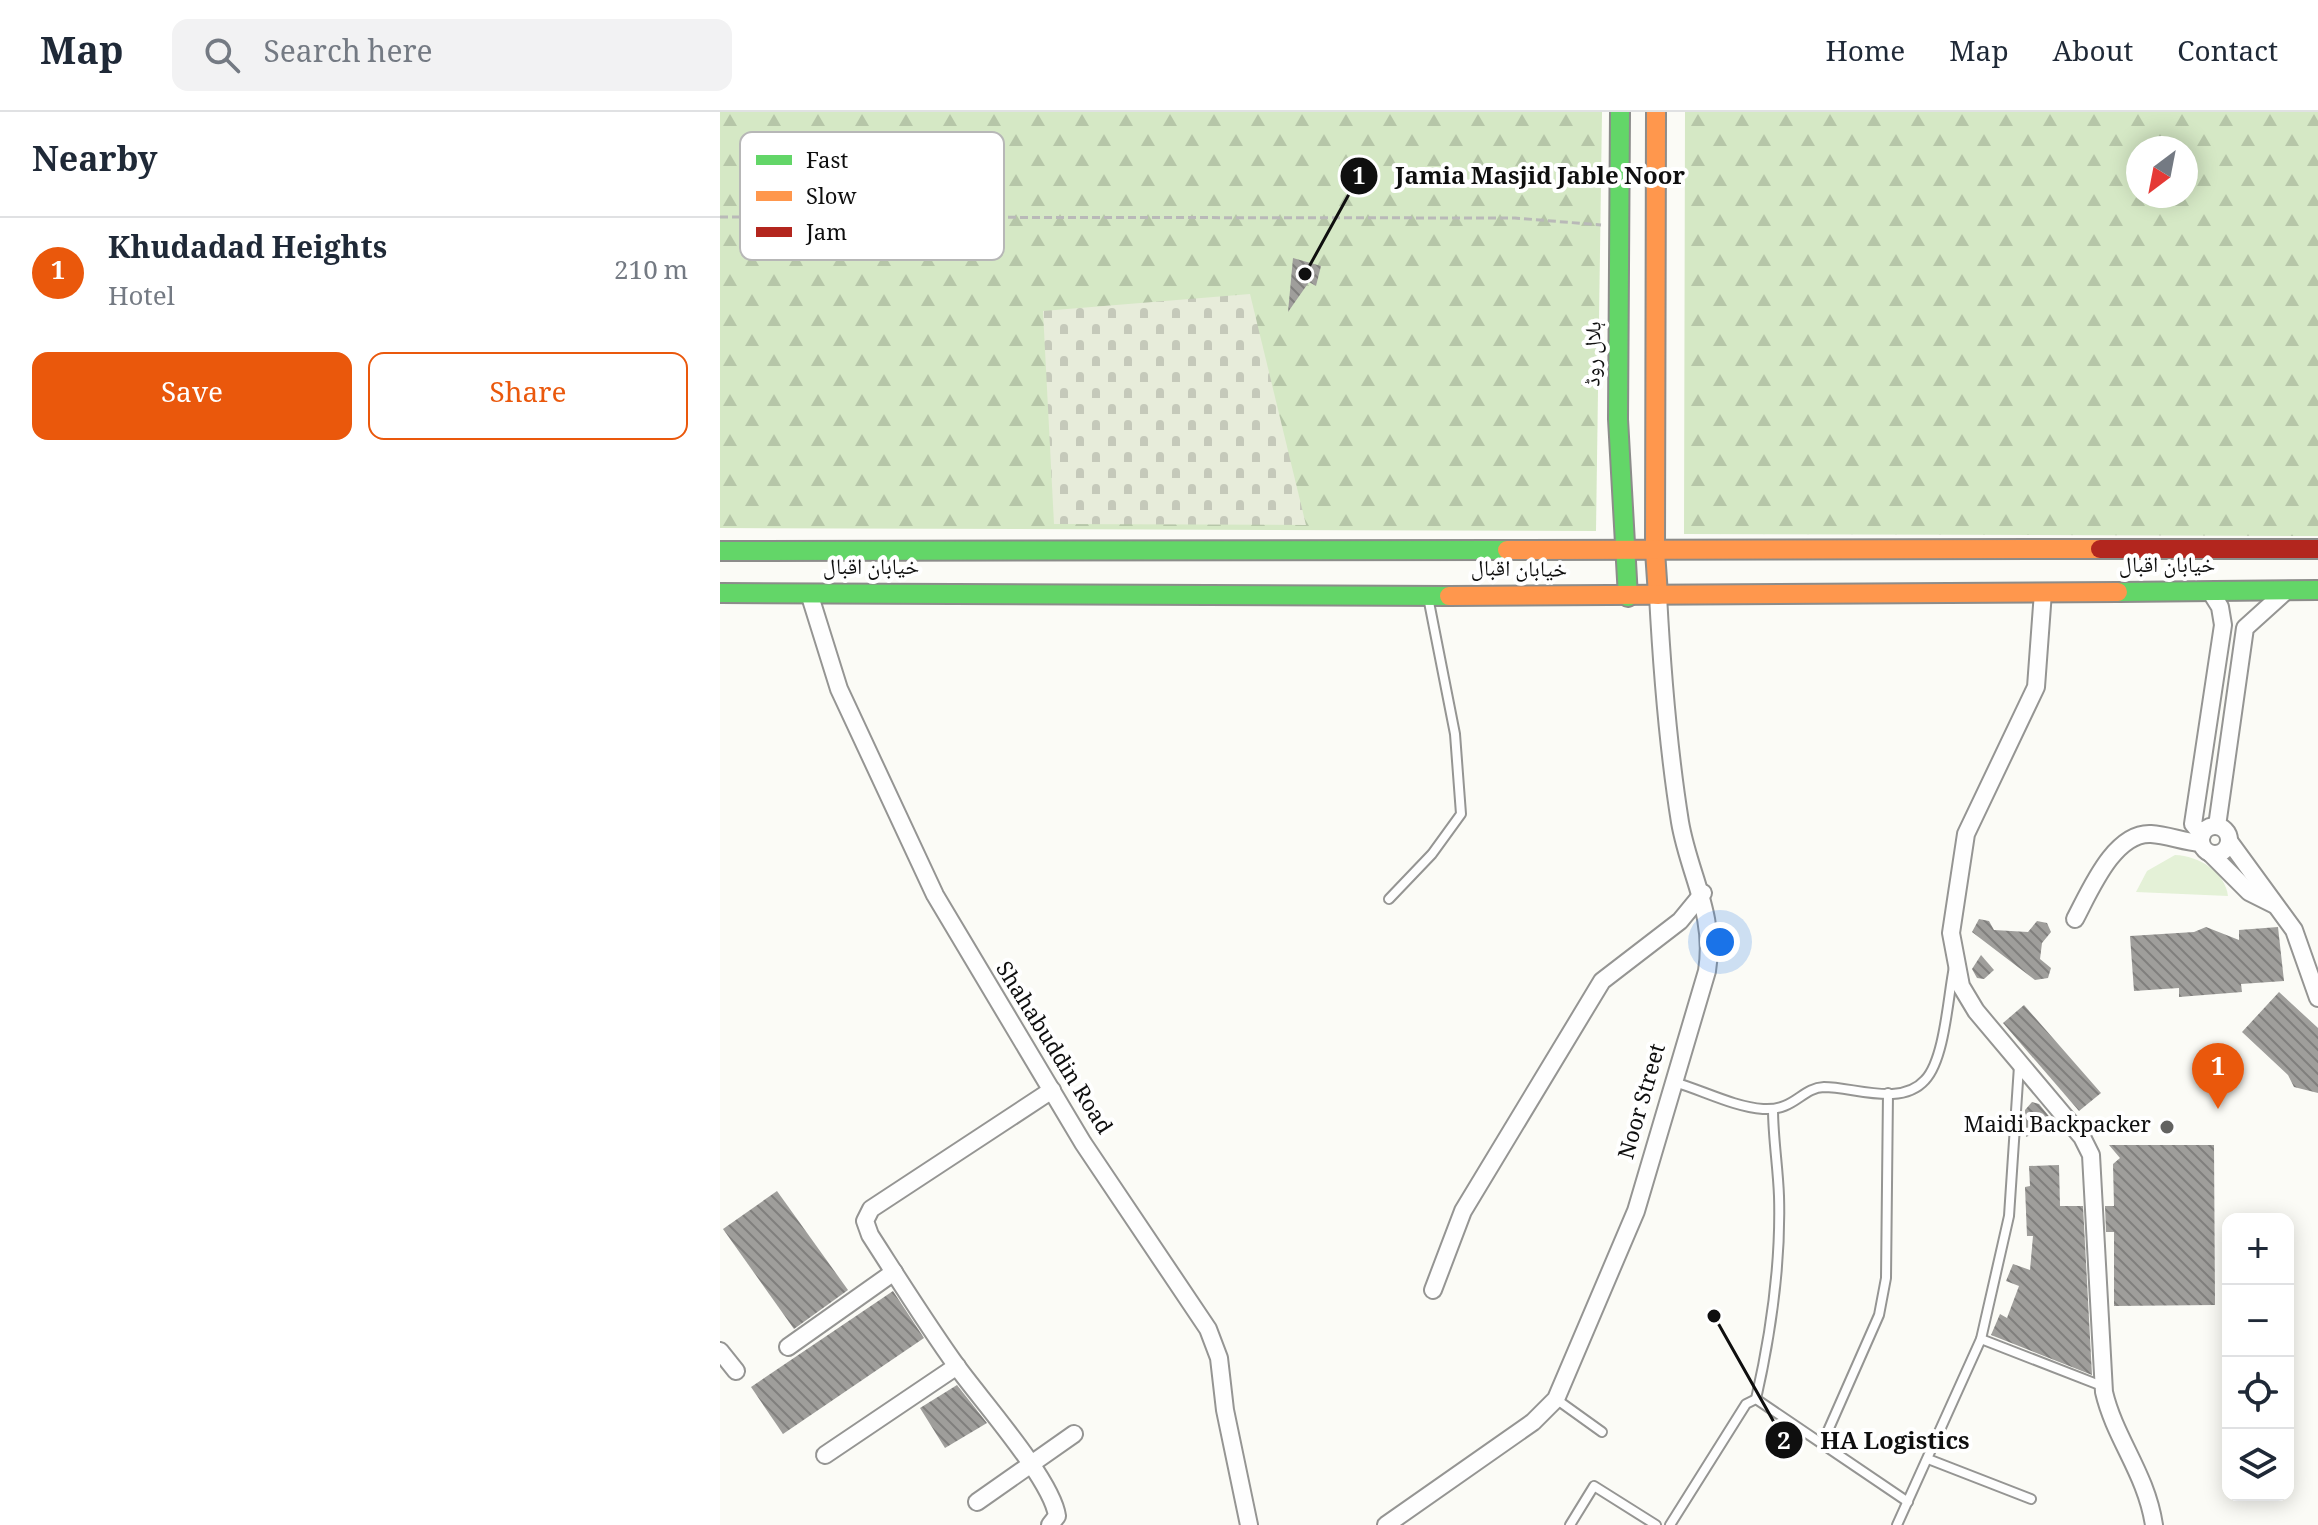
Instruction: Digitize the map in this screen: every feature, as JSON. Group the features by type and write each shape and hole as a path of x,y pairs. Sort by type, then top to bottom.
{"main road":[{"name":"ہلال روڈ","path":"1620,112 1618,419 1628,597"},
{"path":"1656,112 1655,551 1658,595"},
{"name":"خیابان اقبال","path":"720,551 807,572 1426,573 1628,597 2043,571 2318,549"},
{"name":"خیابان اقبال","path":"720,593 807,572 1426,573 1623,550 2043,571 2210,591 2318,590"}],"street":[{"path":"2043,571 2036,687 1966,834 1951,933 1961,986 1976,1011 2082,1137 2091,1155 2103,1387 2108,1412 2140,1470 2154,1525"},
{"name":"Shahabuddin Road","path":"807,572 827,661 901,827 966,951 1052,1090 1208,1329 1219,1358 1225,1410 1249,1525"},
{"path":"2210,591 2220,607 2223,625 2193,824 2204,844 2249,892 2273,904"},
{"path":"2217,826 2245,628 2286,591"},
{"name":"Noor Street","path":"1386,1525 1533,1422 1556,1399 1636,1211 1711,948 1703,893 1681,825 1662,670 1658,595"},
{"path":"2204,844 2206,829 2217,826 2225,830 2229,841 2297,936 2318,998"},
{"path":"2075,919 2119,848 2131,838 2153,834 2204,844 2222,852 2229,841"},
{"path":"1433,1290 1463,1211 1602,981 1680,921 1703,893"},
{"path":"1050,1525 1057,1516 1056,1507 1030,1465 957,1366 894,1272 865,1221 871,1209 1052,1090"},
{"path":"788,1347 894,1272"},
{"path":"720,1351 736,1371"},
{"path":"825,1455 957,1366"},
{"path":"977,1502 1074,1434"}],"lane":[{"path":"1389,899 1432,854 1461,814 1455,734 1426,573"},
{"path":"1672,1082 1739,1104 1773,1109 1788,1107 1811,1090 1823,1087 1888,1093 1916,1088 1932,1070 1955,963"},
{"path":"1897,1525 1981,1339 2009,1216 2019,1065"},
{"path":"1823,1442 1879,1315 1884,1290 1888,1093"},
{"path":"1756,1399 1767,1351 1776,1262 1779,1196 1773,1109"},
{"path":"1981,1339 2103,1387"},
{"path":"1556,1399 1602,1432"},
{"path":"1756,1399 1908,1502"},
{"path":"1670,1525 1746,1404 1756,1399"},
{"path":"1928,1459 2031,1499"},
{"path":"1570,1525 1594,1486 1656,1525"}],"path":[{"path":"720,217 740,217"},
{"path":"1004,217 1515,218 1608,225"}],"green space":[{"path":"720,112 1602,112 1596,531 720,528"},
{"path":"1685,112 2318,112 2318,536 1684,534"},
{"path":"1250,294 1306,525 1054,524 1043,311"},
{"path":"2175,855 2193,858 2209,867 2222,880 2228,896 2136,892 2147,871"}],"building":[{"path":"1293,258 1321,266 1316,286 1309,282 1288,312"},
{"path":"1979,919 1989,921 1994,930 2028,932 2037,921 2047,923 2051,932 2042,943 2040,959 2051,968 2048,978 2035,980 1972,932"},
{"path":"2206,927 2239,940 2239,930 2278,927 2284,981 2241,984 2242,992 2179,997 2179,988 2134,991 2130,936 2194,932"},
{"path":"1981,955 1994,970 1984,979 1977,978 1972,969"},
{"path":"2279,992 2318,1028 2318,1093 2294,1087 2288,1075 2242,1032"},
{"path":"2024,1005 2101,1093 2079,1111 2003,1023"},
{"path":"2032,1102 2039,1104 2056,1125 2026,1137 2025,1110"},
{"path":"2109,1145 2214,1145 2215,1305 2114,1306 2114,1232 2106,1232 2105,1206 2114,1206 2113,1164 2120,1158"},
{"path":"2059,1165 2060,1206 2083,1206 2092,1375 1991,1335 2000,1314 2007,1318 2019,1286 2006,1281 2013,1264 2030,1270 2033,1236 2027,1236 2025,1187 2030,1186 2029,1166"},
{"path":"777,1191 848,1290 794,1329 723,1229"},
{"path":"893,1291 924,1338 783,1434 751,1387"},
{"path":"957,1385 987,1423 945,1448 920,1408"}],"traffic: fast":[{"path":"1620,112 1618,419 1628,597"},
{"path":"720,551 1507,550"},
{"path":"2118,592 2318,590"},
{"path":"720,593 1449,596"}],"traffic: slow":[{"path":"1656,112 1655,551 1658,595"},
{"path":"1507,550 2100,549"},
{"path":"1449,596 2118,592"}],"traffic: jam":[{"path":"2100,549 2318,549"}],"place":[{"name":"Jamia Masjid Jable Noor","path":"1305,274"},
{"name":"Khudadad Heights","path":"2218,1109"},
{"name":"Maidi Backpacker","path":"2167,1127"},
{"name":"HA Logistics","path":"1714,1316"}]}
